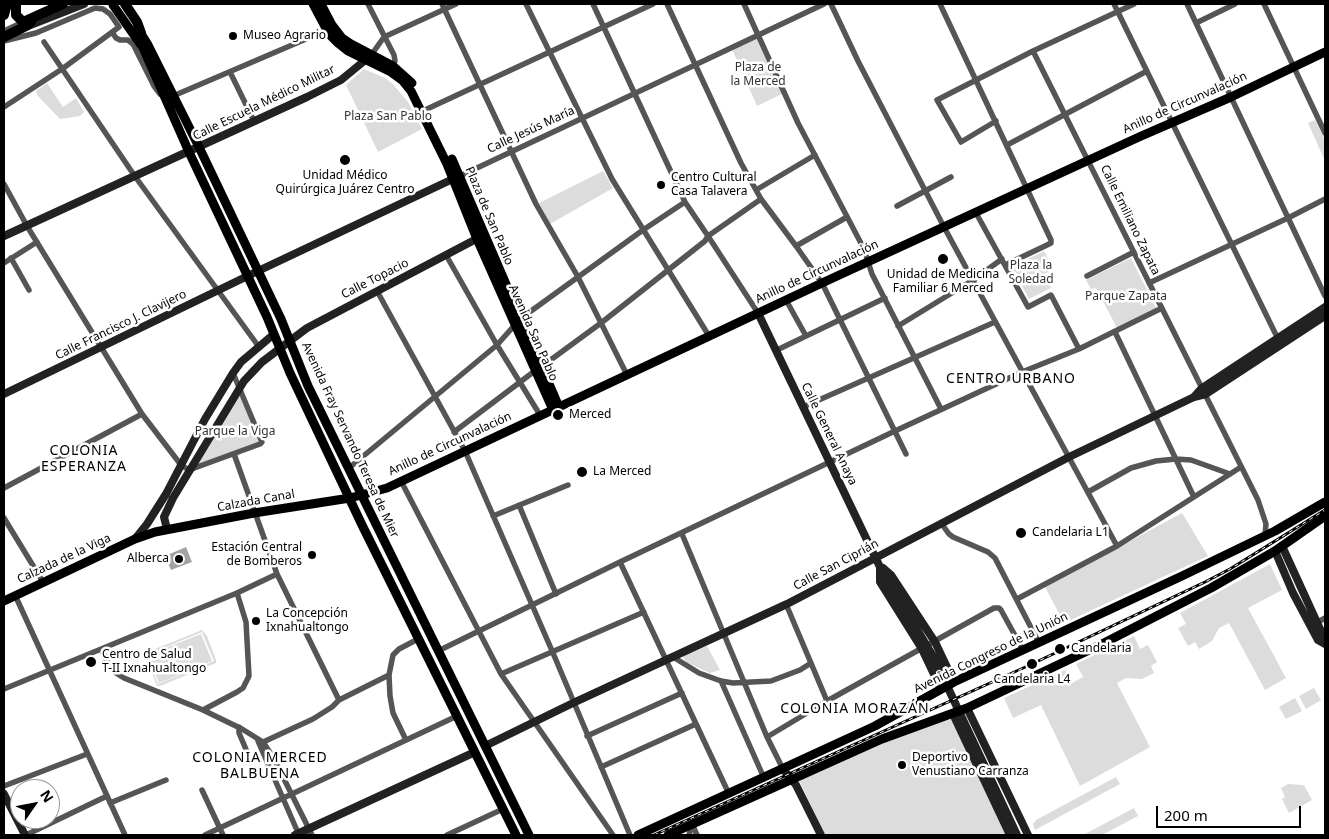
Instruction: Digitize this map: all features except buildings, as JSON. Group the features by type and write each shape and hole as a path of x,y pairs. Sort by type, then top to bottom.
{"highway":[{"path":"4,15 7,4"},
{"path":"16,4 16,15 25,24"},
{"path":"4,37 38,15 63,4"},
{"path":"125,4 137,22 141,33"}],"main road":[{"name":"Avenida Fray Servando Teresa de Mier","path":"117,4 141,33 170,98 188,152 248,276 279,348 350,498 516,835"},
{"name":"Avenida Fray Servando Teresa de Mier","path":"117,4 199,147 290,339 308,386 529,835"},
{"path":"313,4 333,39 343,47 369,57"},
{"path":"321,4 332,25 342,38 369,57"},
{"name":"Anillo de Circunvalación","path":"350,498 387,488 822,283 1172,122 1231,97 1325,52"},
{"name":"Plaza de San Pablo","path":"369,57 394,66 415,87 427,109 446,148 480,237 556,408"},
{"name":"Plaza de San Pablo","path":"369,57 407,86 447,164 457,177"},
{"path":"446,148 447,164"},
{"path":"258,271 276,326 274,334"},
{"name":"Calzada Canal","path":"167,529 350,498"},
{"name":"Avenida Congreso de la Unión","path":"638,835 888,720 954,682 1146,594 1265,535 1325,502"},
{"path":"668,835 894,734 967,708 1132,629 1211,588 1279,549 1325,516"},
{"name":"Calzada de la Viga","path":"4,601 135,539 167,529"},
{"path":"721,811 729,794"}],"street":[{"path":"4,31 84,4"},
{"path":"368,4 395,58 394,66"},
{"path":"369,57 384,37 443,6 456,4"},
{"path":"526,4 612,179 709,336"},
{"path":"593,4 684,202 758,313"},
{"path":"427,109 653,4"},
{"path":"667,4 737,156 761,199 822,283 906,454"},
{"path":"744,4 798,123 864,248 872,274 941,410"},
{"name":"Calle Jesús María","path":"248,276 824,4"},
{"path":"831,4 858,61 944,227 1117,546"},
{"path":"898,326 1004,262 1051,242 940,4"},
{"path":"1114,4 1280,342"},
{"path":"996,121 961,142 937,100 1033,51 1134,4"},
{"path":"1187,4 1325,296"},
{"path":"1196,23 1235,4"},
{"path":"1264,4 1325,133"},
{"path":"443,6 538,207 578,277 627,375"},
{"path":"4,42 36,33 95,8 103,9 110,14 119,27 4,107"},
{"path":"112,32 116,38 128,40 133,44 154,86 170,98 327,30"},
{"path":"44,42 134,176 259,347"},
{"name":"Calle Emiliano Zapata","path":"1033,51 1258,500 1266,524 1265,535"},
{"name":"Calle Escuela Médico Militar","path":"4,236 341,80 369,57"},
{"path":"1007,145 1147,71"},
{"path":"230,72 254,121"},
{"path":"756,190 815,155"},
{"path":"897,206 951,177"},
{"path":"4,184 27,226 142,414 181,465 190,470 260,444 262,441 233,373"},
{"path":"1149,283 1288,218 1325,198"},
{"path":"454,432 601,323 705,241 708,236 761,199"},
{"path":"348,468 497,345 517,321 684,202"},
{"path":"976,213 1028,307 1051,295 1079,349"},
{"path":"796,246 847,217"},
{"name":"Calle Topacio","path":"279,348 307,328 480,237"},
{"path":"4,263 37,242"},
{"path":"1087,276 1134,252"},
{"path":"446,255 540,416"},
{"path":"11,258 29,290"},
{"name":"Calle Francisco J. Clavijero","path":"4,394 248,276"},
{"path":"376,291 464,451 553,653 630,835"},
{"path":"777,350 884,298"},
{"path":"786,300 806,336"},
{"path":"1280,342 1325,307"},
{"path":"438,652 620,562 895,431 1022,372 1079,349 1162,308"},
{"name":"Calle General Anaya","path":"758,313 886,578 934,658 1017,835"},
{"path":"1280,342 1325,316"},
{"path":"803,406 995,322"},
{"path":"1115,332 1194,497"},
{"name":"Calzada de la Viga","path":"135,539 147,524 205,419 233,373 242,362 274,334"},
{"name":"Calle San Ciprián","path":"485,746 786,604 1069,457 1194,397 1280,342"},
{"path":"167,529 164,517 239,389 250,373 279,348"},
{"path":"4,488 142,414"},
{"path":"234,454 277,574 339,700"},
{"path":"1088,492 1131,468 1156,460 1176,458 1206,464 1230,474"},
{"path":"1017,599 1117,546 1241,467"},
{"path":"401,481 501,674 613,835"},
{"path":"493,516 568,485"},
{"path":"519,505 556,594"},
{"path":"4,518 43,582"},
{"path":"941,523 949,534 988,552 995,558 1039,643"},
{"path":"682,534 767,737 783,769 792,779 821,835"},
{"path":"1279,549 1322,620 1325,642 1318,640 1293,593 1279,549"},
{"path":"620,562 644,612 670,658 682,693 729,794"},
{"name":"Calle General Anaya","path":"880,565 891,575 934,642 954,682"},
{"name":"Calle General Anaya","path":"880,565 880,582 922,649 941,689"},
{"path":"4,689 237,593 277,574"},
{"path":"203,710 243,688 249,676 246,622 237,593"},
{"path":"15,595 125,835"},
{"path":"786,604 827,701"},
{"path":"767,737 827,701 997,608 1001,610 1023,650"},
{"path":"501,674 644,612"},
{"path":"406,740 393,714 389,675 391,661 399,649 420,638"},
{"path":"101,649 106,660 116,673 203,710 254,736 273,757 310,832"},
{"path":"670,658 699,673 733,684 771,681 784,677 811,663"},
{"path":"261,743 313,719 332,707 339,700 389,675"},
{"path":"721,681 764,778"},
{"path":"587,736 682,693"},
{"path":"967,708 1028,835"},
{"path":"952,714 1010,835"},
{"path":"206,835 458,716"},
{"path":"601,767 696,724"},
{"path":"239,727 239,732 251,761"},
{"path":"261,743 298,835 310,832 475,752"},
{"path":"4,786 87,754"},
{"path":"110,803 166,780"},
{"path":"202,790 223,835"},
{"path":"4,794 26,835 107,796"},
{"path":"447,835 503,809"},
{"path":"689,835 692,824"},
{"path":"692,824 697,835"}],"green space":[{"name":"Plaza de la Merced","path":"756,38 782,94 757,106 732,49"},
{"name":"Plaza San Pablo","path":"364,69 385,78 393,84 408,102 422,129 378,152 346,85"},
{"path":"47,83 63,107 76,98 84,112 80,116 60,119 37,95 36,91"},
{"path":"1315,120 1325,140 1325,161 1308,123"},
{"path":"603,171 613,188 550,224 539,203"},
{"name":"Plaza la Soledad","path":"1044,251 1053,269 1044,274 1051,288 1029,299 1012,267"},
{"name":"Parque Zapata","path":"1131,258 1156,308 1117,328 1096,288 1091,289 1086,280"},
{"name":"Parque la Viga","path":"239,395 259,438 259,442 196,467"},
{"path":"1182,513 1208,556 1064,623 1045,587"},
{"path":"1270,564 1282,590 1248,608 1286,678 1265,690 1229,623 1219,628 1212,641 1199,649 1195,642 1188,646 1178,628 1186,624 1180,613"},
{"path":"202,630 207,636 216,663 157,686 145,653","holes":["202,632 214,661 158,684 147,655"]},
{"path":"201,634 212,661 159,683 148,655"},
{"path":"1134,636 1140,649 1148,645 1157,662 1151,666 1154,673 1142,679 1126,678 1117,683 1150,747 1080,786 1041,705 1013,718 1004,698 1065,670 1072,683 1083,677 1076,664"},
{"path":"707,646 720,670 710,673 686,662 683,656"},
{"path":"1314,688 1321,700 1306,709 1299,696"},
{"path":"1295,698 1302,711 1286,719 1279,707"},
{"name":"Deportivo Venustiano Carranza","path":"951,719 1009,835 825,835 799,780 881,740"},
{"path":"1116,777 1120,784 1035,830 1033,824 1036,820"},
{"path":"1288,784 1304,785 1312,800 1289,813 1282,799 1285,797 1281,788"},
{"path":"1134,808 1138,816 1102,835 1083,835"}],"shaded area":[{"name":"Alberca","path":"186,547 192,562 171,570 165,556"}],"railway":[{"path":"654,835 1032,664 1205,582 1230,569 1325,510"}],"place":[{"name":"Museo Agrario","path":"233,36"},
{"name":"Unidad Médico Quirúrgica Juárez Centro","path":"345,160"},
{"name":"Centro Cultural Casa Talavera","path":"661,185"},
{"name":"Unidad de Medicina Familiar 6 Merced","path":"943,259"},
{"name":"Merced","path":"558,415"},
{"name":"La Merced","path":"582,472"},
{"name":"Candelaria L1","path":"1021,533"},
{"name":"Estación Central de Bomberos","path":"312,555"},
{"name":"Alberca","path":"179,559"},
{"name":"La Concepción Ixnahualtongo","path":"256,621"},
{"name":"Candelaria","path":"1060,649"},
{"name":"Centro de Salud T-II Ixnahualtongo","path":"91,662"},
{"name":"Candelaria L4","path":"1032,664"},
{"name":"Deportivo Venustiano Carranza","path":"902,765"}],"district":[{"name":"CENTRO URBANO","path":"1011,379"},
{"name":"COLONIA ESPERANZA","path":"84,460"},
{"name":"COLONIA MORAZÁN","path":"855,709"},
{"name":"COLONIA MERCED BALBUENA","path":"260,766"}]}
